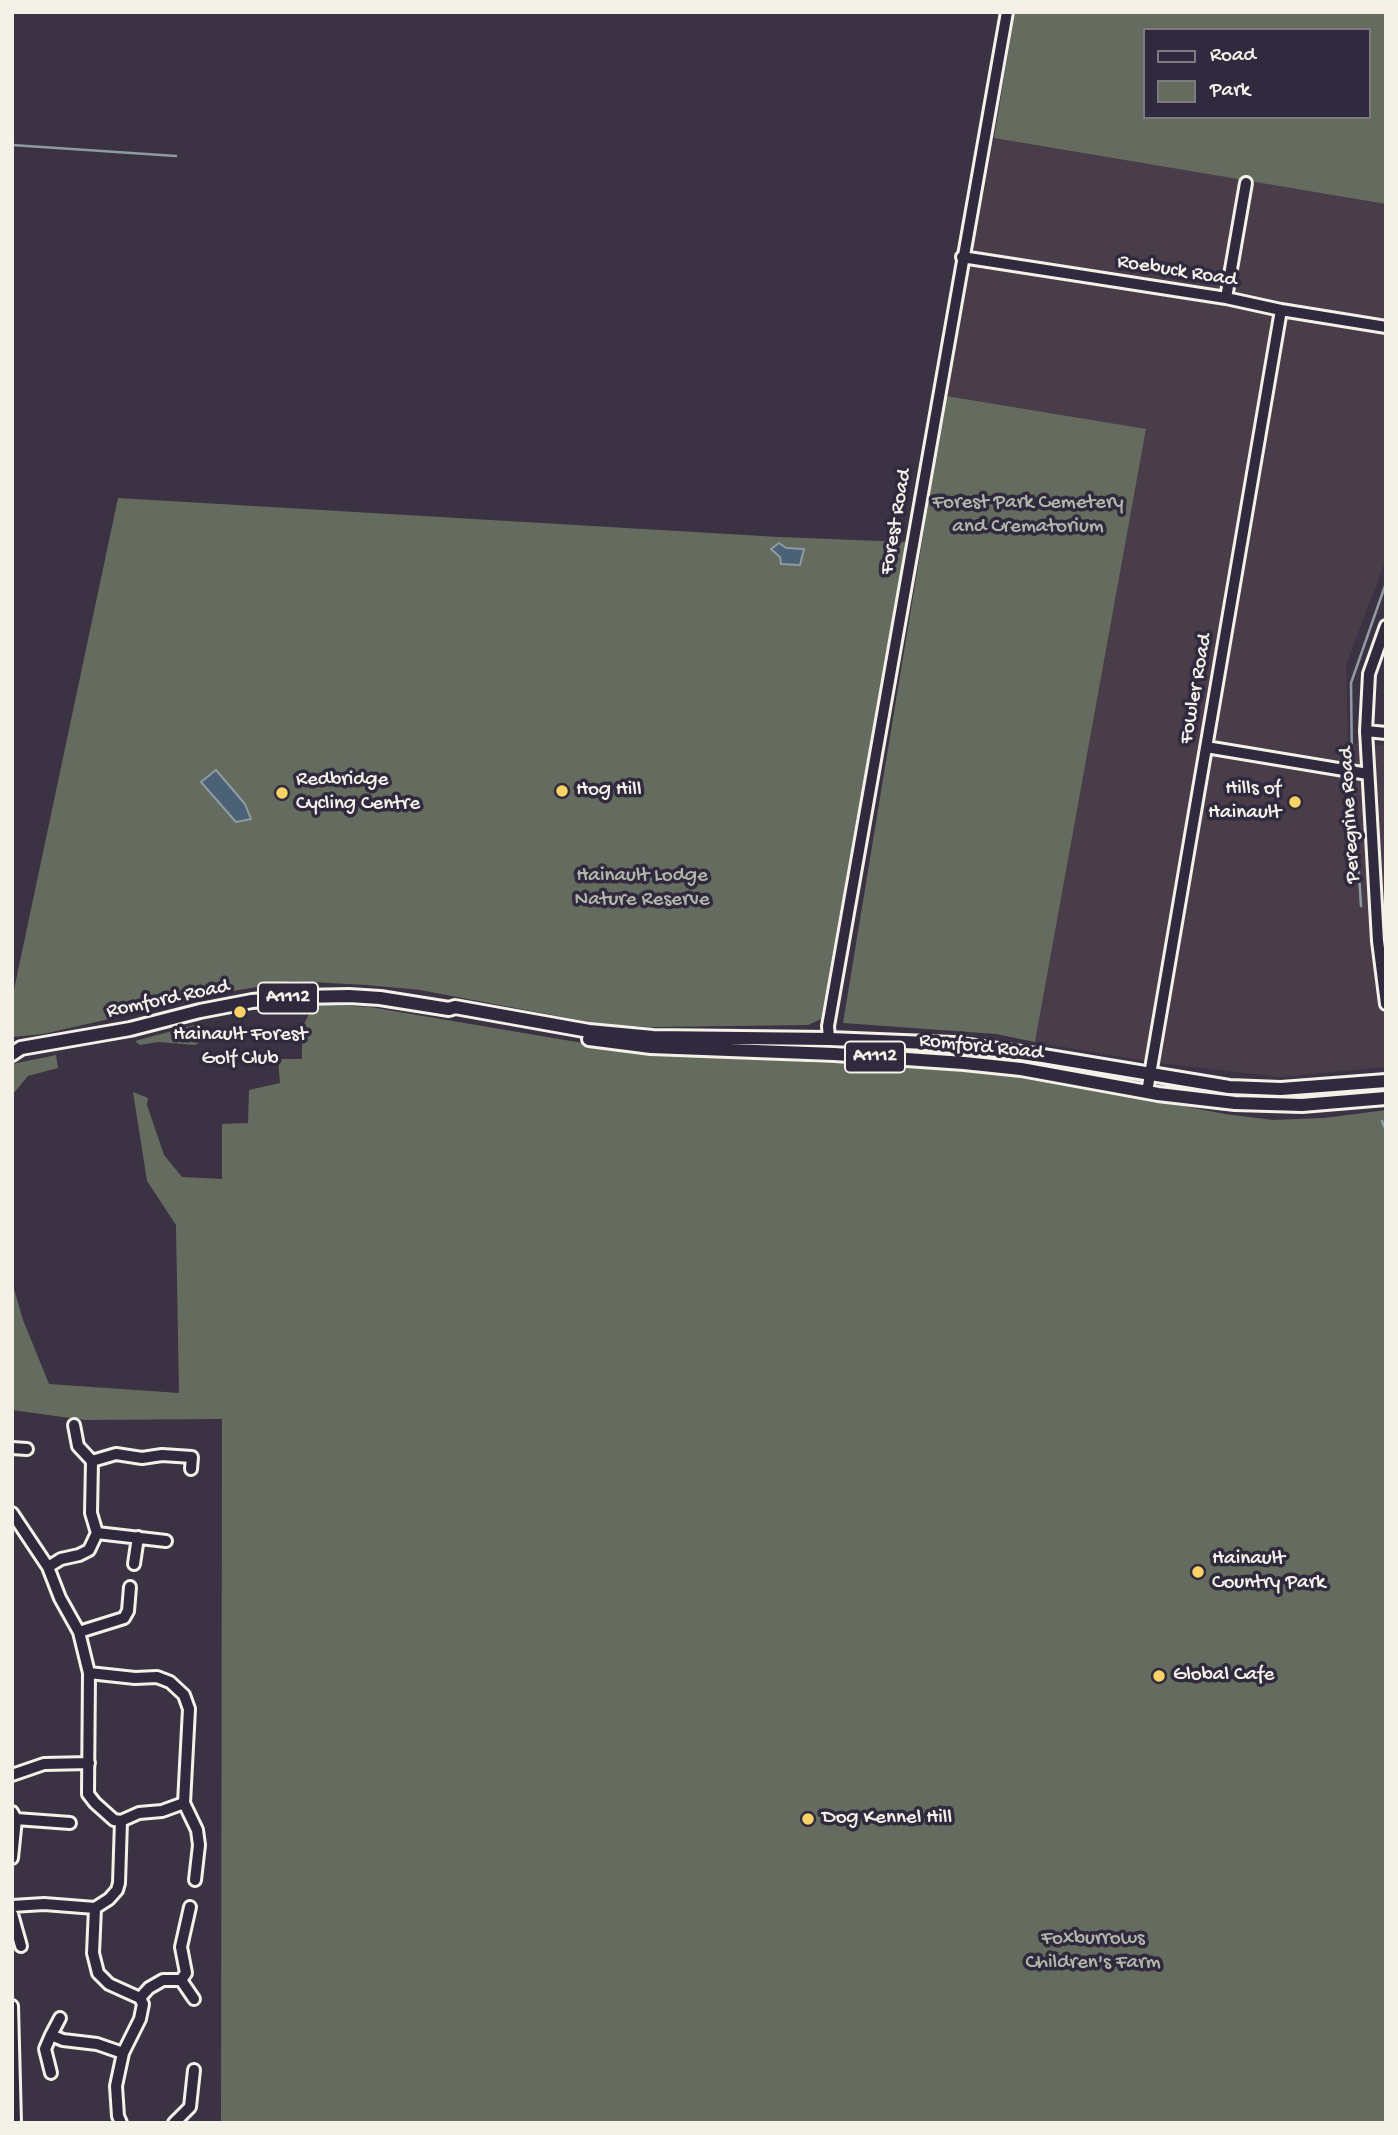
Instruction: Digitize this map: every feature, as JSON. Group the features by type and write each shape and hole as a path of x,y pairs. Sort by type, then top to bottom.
{"main road":[{"name":"Romford Road","path":"15,1048 130,1029 252,1001 349,996 449,1009 456,1007 589,1031 653,1037 829,1039 953,1044 1230,1087 1303,1088 1386,1082"},
{"name":"Romford Road","path":"449,1009 452,1012 589,1039 651,1047 834,1054 964,1063 1021,1069 1147,1092 1260,1105 1302,1105 1386,1098"}],"street":[{"name":"Forest Road","path":"829,1039 828,1026 1007,12"},
{"path":"1226,298 1246,183"},
{"name":"Roebuck Road","path":"962,257 1226,298 1386,327"},
{"name":"Fowler Road","path":"1147,1092 1281,310"},
{"name":"Peregrine Road","path":"1386,626 1369,674 1366,731 1378,941 1386,1004"},
{"path":"1366,731 1386,733"},
{"path":"1206,747 1368,774"},
{"path":"48,1567 61,1559 89,1550 97,1533 91,1513 92,1461 78,1446 74,1425"},
{"path":"12,1448 27,1449"},
{"path":"92,1461 116,1454 142,1458 162,1455 192,1457 191,1469"},
{"path":"12,1513 48,1567 86,1653 89,1673 88,1794 114,1820 121,1821 139,1813 162,1811 184,1803"},
{"path":"97,1533 166,1541"},
{"path":"134,1564 138,1537"},
{"path":"79,1632 124,1618 128,1611 130,1587"},
{"path":"89,1673 135,1678 157,1677 170,1682 184,1695 189,1709 184,1803 197,1830 200,1845 195,1880"},
{"path":"12,1775 44,1764 89,1763"},
{"path":"12,1858 14,1816 70,1823"},
{"path":"12,1906 44,1904 95,1908 109,1899 117,1890 121,1821"},
{"path":"181,1980 186,1973 181,1947 190,1907"},
{"path":"95,1908 93,1952 98,1973 109,1984 140,1998 143,2004 140,2019 123,2053 116,2086 121,2123"},
{"path":"12,1914 21,1946"},
{"path":"140,1998 163,1979 181,1980"},
{"path":"181,1980 194,2000"},
{"path":"12,2006 15,2123"},
{"path":"51,2073 46,2049 60,2018"},
{"path":"51,2035 63,2040 97,2044 123,2053"},
{"path":"174,2123 190,2107 194,2070"},
{"path":"190,2107 202,2113"}],"shaded area":[{"path":"994,138 1386,204 1386,559 1346,665 1348,743 1386,745 1386,1067 1281,1077 1158,1063 1035,1042 1146,430 946,396"}],"green space":[{"path":"1015,12 1386,12 1386,204 994,138"},
{"name":"Forest Park Cemetery and Crematorium","path":"946,396 1146,429 1035,1042 996,1034 843,1023"},
{"name":"Redbridge Cycling Centre","path":"118,498 906,542 821,1019 808,1025 651,1027 600,1024 420,990 292,981 233,991 43,1034 12,1037 12,999"},
{"name":"Foxburrows Children's Farm","path":"314,1004 370,1007 624,1050 821,1063 909,1065 1002,1074 1225,1114 1273,1120 1324,1118 1386,1110 1386,2123 221,2123 222,1419 85,1420 12,1410 12,1282 23,1320 49,1384 179,1393 176,1225 147,1181 133,1092 148,1098 147,1105 164,1155 182,1177 222,1179 222,1124 248,1123 249,1090 280,1083 278,1059 302,1059 302,1028"},
{"path":"198,1024 201,1030 200,1042 195,1045 158,1042 140,1045 135,1041"},
{"path":"56,1055 58,1068 28,1076 12,1095 12,1064"}],"water":[{"path":"779,543 786,548 804,549 800,565 781,564 780,557 771,549"},
{"path":"216,770 245,804 251,819 236,822 201,782"}],"waterway":[{"path":"12,145 176,156"},
{"path":"1352,766 1351,683 1386,583"},
{"path":"1353,781 1361,906"},
{"path":"1382,1121 1386,1131"}],"place":[{"name":"Hog Hill","path":"562,791"},
{"name":"Redbridge Cycling Centre","path":"282,793"},
{"name":"Hills of Hainault","path":"1295,802"},
{"name":"Hainault Forest Golf Club","path":"240,1012"},
{"name":"Hainault Country Park","path":"1198,1572"},
{"name":"Global Cafe","path":"1159,1676"},
{"name":"Dog Kennel Hill","path":"808,1819"}],"park label":[{"name":"Hainault Lodge Nature Reserve","path":"642,889"}]}
